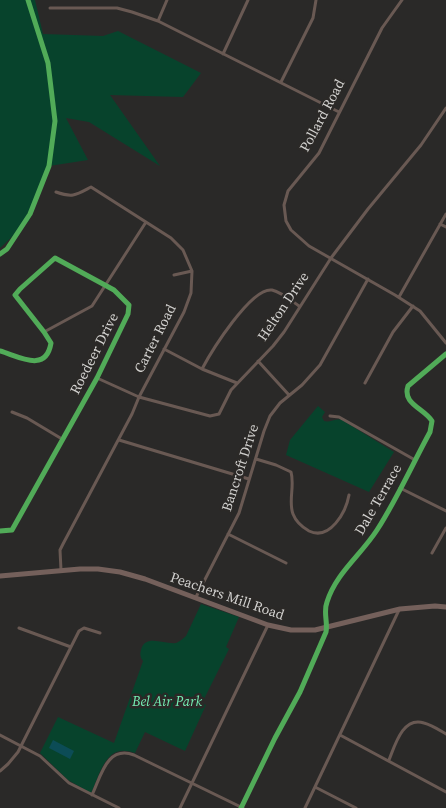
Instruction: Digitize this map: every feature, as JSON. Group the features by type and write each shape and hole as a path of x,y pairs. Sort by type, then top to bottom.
{"main road":[{"name":"Peachers Mill Road","path":"0,576 61,570 98,569 120,572 268,625 299,631 327,627 400,609 446,607"}],"street":[{"path":"158,21 167,0"},
{"path":"223,54 248,0"},
{"path":"281,82 313,18 316,0"},
{"name":"Pollard Road","path":"402,0 382,28 319,153 288,191 284,205 286,221 291,230 309,246 412,306 427,319 446,343"},
{"path":"50,8 116,8 158,21 339,112"},
{"name":"Helton Drive","path":"97,378 139,397 210,416 219,414 237,383 284,332 331,258 368,209 421,145 446,108"},
{"name":"Carter Road","path":"56,192 68,196 80,193 91,187 171,238 183,250 192,271 191,294 184,312 60,550 61,570"},
{"path":"399,297 446,214"},
{"path":"0,351 31,360 38,361 44,358 49,351 51,343 44,332 92,306 146,222"},
{"path":"440,224 446,227"},
{"name":"Roedeer Drive","path":"0,531 12,530 97,378 128,314 129,305 114,290 55,258 15,295 44,332"},
{"path":"174,275 192,271"},
{"name":"Bancroft Drive","path":"196,598 241,508 268,420 277,406 307,380 320,365 368,279"},
{"path":"202,369 215,346 231,324 258,294 273,290 299,306"},
{"path":"365,383 393,332 412,306"},
{"path":"164,349 202,369 237,383"},
{"name":"Dale Terrace","path":"242,808 272,742 300,692 327,627 325,608 329,597 346,567 379,527 430,432 432,423 428,415 408,399 407,388 412,381 446,354"},
{"path":"258,361 289,395"},
{"path":"12,412 27,418 62,439"},
{"path":"330,416 339,417 415,460"},
{"path":"119,440 249,479"},
{"path":"256,459 276,464 291,472 293,478 292,512 295,520 303,528 313,533 321,533 337,522 347,505 349,495"},
{"path":"400,488 446,511"},
{"path":"432,553 446,528"},
{"path":"228,534 286,563"},
{"path":"305,808 400,609"},
{"path":"180,808 268,625"},
{"path":"19,628 71,647"},
{"path":"0,771 12,760 21,745 78,631 83,628 100,633"},
{"path":"389,760 401,734 409,724 423,722 446,734"},
{"path":"0,735 40,756 69,782 119,808"},
{"path":"340,735 446,792"},
{"path":"92,795 108,761 116,754 123,752 134,755 242,808"},
{"path":"315,787 356,808"}],"green space":[{"path":"0,0 35,0 43,34 103,36 118,31 201,73 183,97 110,95 160,166 89,122 66,118 88,160 49,166 29,221 0,248"},
{"path":"318,406 325,412 322,417 324,421 342,420 394,452 369,492 286,455 290,440"},
{"name":"Bel Air Park","path":"201,604 239,617 226,647 229,649 202,703 206,705 185,751 145,732 135,753 125,751 111,755 102,768 91,793 68,780 40,753 58,717 114,743 143,661 140,654 143,645 151,641 176,643 181,640 186,636"}],"water":[{"path":"53,740 74,751 70,759 49,748"}],"cycle path":[{"path":"0,254 7,249 30,214 49,166 55,121 48,63 28,0"},
{"path":"0,351 31,361 44,358 48,352 51,343 15,295 55,258 114,290 129,305 128,314 97,378 12,530 0,531"},
{"path":"241,808 300,692 326,632 326,606 336,582 377,530 430,432 432,421 411,402 407,392 408,386 446,354"}]}
